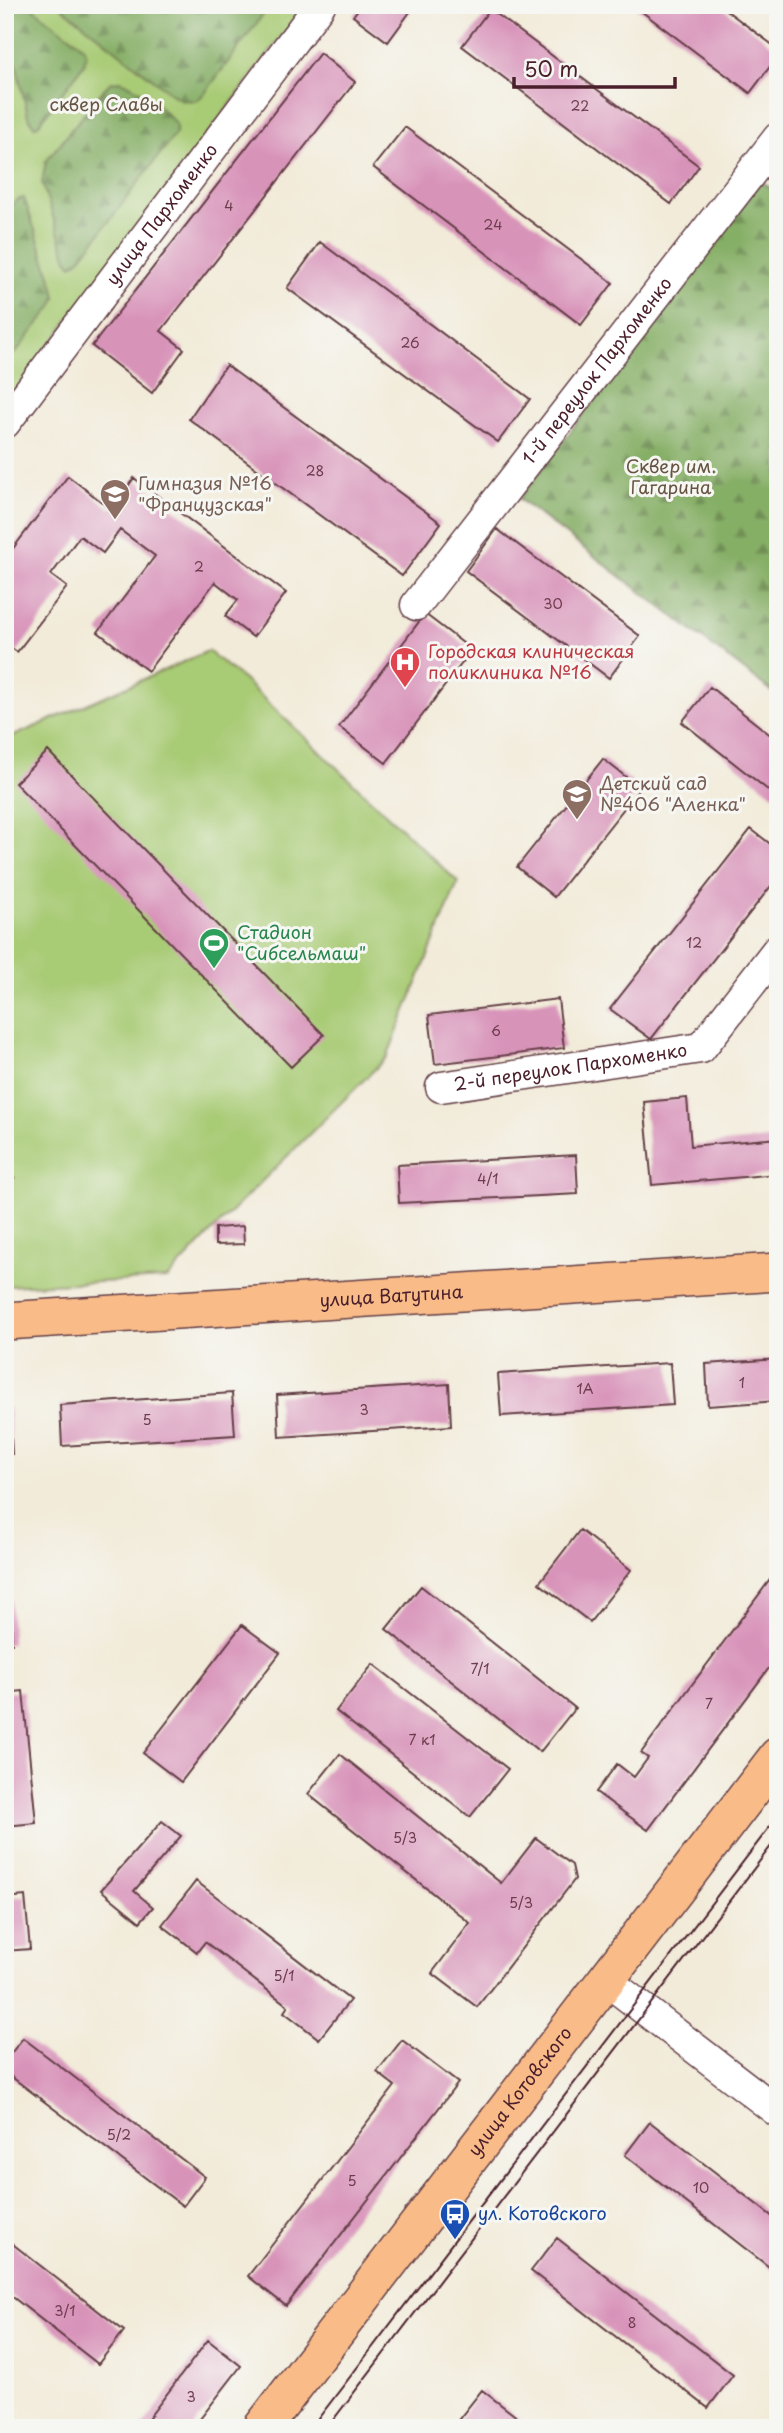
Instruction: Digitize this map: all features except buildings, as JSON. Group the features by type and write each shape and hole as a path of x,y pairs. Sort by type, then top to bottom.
{"main road":[{"name":"улица Ватутина","path":"5,1321 778,1272"},
{"name":"улица Котовского","path":"262,2428 778,1756"}],"street":[{"name":"улица Пархоменко","path":"5,423 320,5"},
{"name":"1-й переулок Пархоменко","path":"416,605 778,138"},
{"name":"2-й переулок Пархоменко","path":"441,1087 701,1048 778,949"},
{"path":"606,1980 778,2112"}],"green space":[{"name":"сквер Славы","path":"5,5 305,5 5,405"},
{"path":"5,5 29,5 84,47 84,64 38,125 34,126 28,116"},
{"path":"59,5 270,5 205,93 196,101 182,100 173,95"},
{"path":"121,81 144,94 164,112 176,124 176,133 81,258 72,265 67,259 42,183 46,161 105,88 111,82"},
{"name":"Сквер им. Гагарина","path":"761,181 778,194 778,696 519,499"},
{"path":"24,198 56,298 52,307 16,352 5,360 5,213 17,200"},
{"name":"Стадион \"Сибсельмаш\"","path":"208,651 244,680 458,882 387,1057 167,1279 5,1286 5,740"}],"tram line":[{"path":"311,2428 778,1816"},
{"path":"327,2428 778,1837"}],"place":[{"name":"Гимназия №16 \"Французская\"","path":"115,521"},
{"name":"Городская клиническая поликлиника №16","path":"405,689"},
{"name":"Детский сад №406 \"Аленка\"","path":"577,821"},
{"name":"Стадион \"Сибсельмаш\"","path":"214,970"},
{"name":"ул. Котовского","path":"455,2241"}]}
